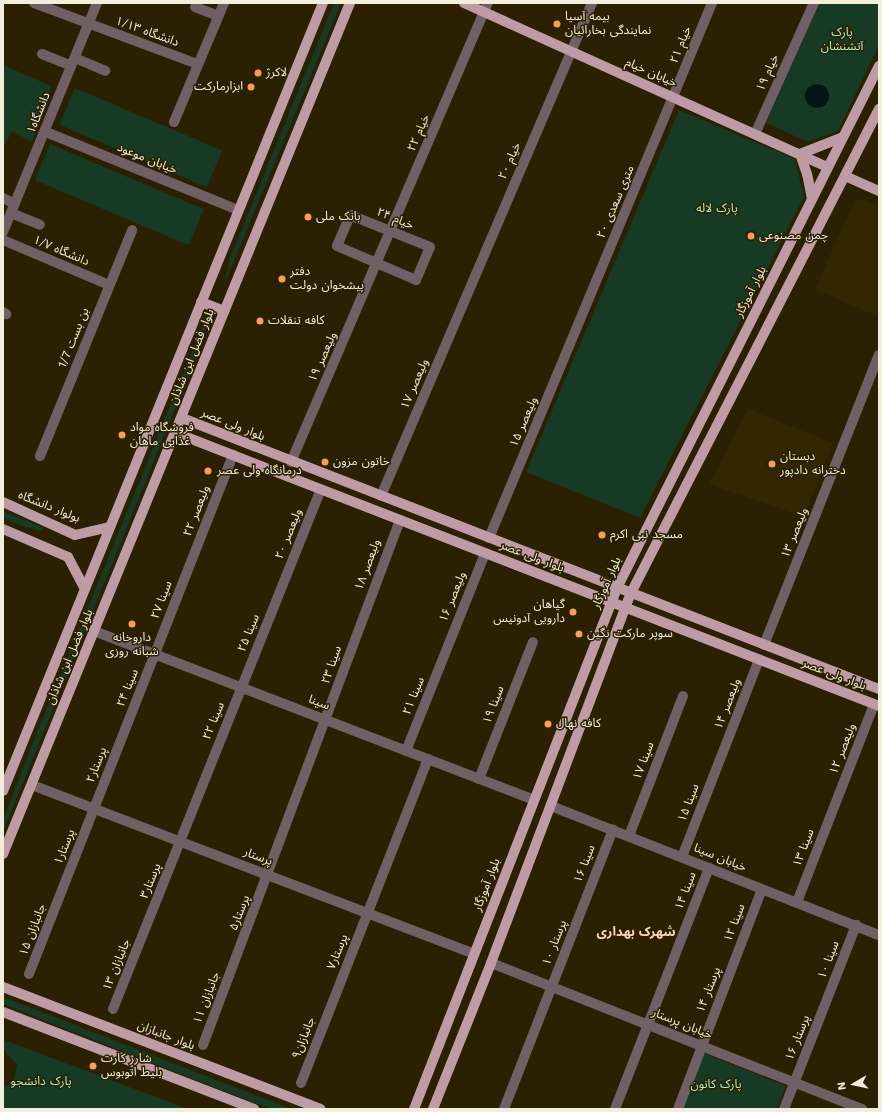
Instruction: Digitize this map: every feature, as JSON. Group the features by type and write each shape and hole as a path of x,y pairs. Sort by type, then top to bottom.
{"main road":[{"name":"بلوار فضل ابن شاذان","path":"3,792 323,3"},
{"name":"بلوار فضل ابن شاذان","path":"3,854 176,433 224,311 350,3"},
{"name":"خیابان خیام","path":"464,3 486,8 572,52 828,167"},
{"name":"بلوار آموزگار","path":"414,1109 617,588 879,66"},
{"path":"433,1109 491,963 632,593 879,109"},
{"path":"812,199 807,174 800,154 843,137"},
{"path":"845,176 879,191"},
{"path":"201,302 224,311"},
{"path":"721,380 736,388"},
{"name":"بلوار ولی عصر","path":"182,418 225,437 764,645 832,671 878,686"},
{"name":"بلوار ولی عصر","path":"176,433 877,705"},
{"path":"220,450 225,437"},
{"name":"بولوار دانشگاه","path":"3,502 76,535 110,527"},
{"path":"3,529 68,556 85,589"},
{"path":"592,651 607,657"},
{"path":"826,686 832,671"},
{"name":"بلوار جانبازان","path":"3,987 320,1109"},
{"path":"3,1012 254,1109"}],"street":[{"name":"دانشگاه ۱/۱۳","path":"34,3 197,64"},
{"name":"دانشگاه۱","path":"3,232 46,132 97,3"},
{"path":"174,122 197,64 224,3"},
{"name":"خیام ۲۰","path":"472,281 592,3"},
{"name":"خیام ۲۱","path":"674,97 712,3"},
{"name":"خیام ۱۹","path":"755,134 814,3"},
{"path":"195,7 218,16"},
{"name":"خیام ۲۲","path":"378,263 486,8"},
{"path":"42,54 105,71"},
{"name":"۲۰ متری سعدی","path":"583,317 674,97"},
{"name":"خیابان موعود","path":"46,132 238,210"},
{"path":"3,198 15,204"},
{"path":"11,213 40,225"},
{"name":"خیام ۲۴","path":"350,215 430,247 416,280 378,263 338,246 350,215"},
{"name":"بن بست 1/7","path":"40,456 132,230"},
{"name":"دانشگاه ۱/۷","path":"3,240 109,285"},
{"name":"ولیعصر ۱۹","path":"292,462 378,263"},
{"name":"ولیعصر ۱۷","path":"381,496 472,281"},
{"name":"ولیعصر ۱۵","path":"489,538 583,317"},
{"name":"ولیعصر ۱۳","path":"764,645 879,355"},
{"name":"ولیعصر ۲۲","path":"194,555 233,455"},
{"name":"ولیعصر ۲۰","path":"281,588 321,489"},
{"name":"ولیعصر ۱۸","path":"362,619 400,520"},
{"name":"ولیعصر ۱۶","path":"446,652 485,553"},
{"name":"سینا ۲۷","path":"155,654 194,555"},
{"name":"سینا ۲۵","path":"242,688 281,588"},
{"name":"سینا ۲۳","path":"298,798 362,619"},
{"name":"سینا","path":"94,631 534,800"},
{"name":"سینا ۱۹","path":"479,779 533,642"},
{"name":"سینا ۲۱","path":"406,750 446,652"},
{"name":"سینا ۲۴","path":"124,732 155,654"},
{"name":"ولیعصر ۱۴","path":"721,758 759,659"},
{"name":"سینا ۲۲","path":"180,842 242,688"},
{"name":"سینا ۱۷","path":"629,836 683,696"},
{"name":"ولیعصر ۱۲","path":"836,803 877,705"},
{"name":"پرستار۲","path":"94,809 124,732"},
{"name":"سینا ۱۵","path":"682,857 721,758"},
{"name":"پرستار۷","path":"332,1002 428,759"},
{"name":"پرستار","path":"32,785 474,954"},
{"name":"پرستار۵","path":"236,959 298,798"},
{"name":"سینا ۱۳","path":"797,902 836,803"},
{"name":"خیابان سینا","path":"551,806 879,935"},
{"name":"پرستار۱","path":"60,895 94,809"},
{"name":"سینا ۱۶","path":"582,908 613,830"},
{"name":"پرستار۳","path":"145,930 180,842"},
{"name":"سینا ۱۴","path":"615,1109 709,868"},
{"name":"سینا ۱۲","path":"732,967 762,889"},
{"name":"جانبازان ۱۵","path":"29,974 60,895"},
{"name":"پرستار ۱۰","path":"504,1109 582,908"},
{"name":"سینا ۱۰","path":"826,1004 856,926"},
{"name":"جانبازان ۱۳","path":"114,1009 145,930"},
{"name":"جانبازان ۱۱","path":"203,1046 236,959"},
{"name":"خیابان پرستار","path":"491,963 862,1109"},
{"name":"پرستار ۱۴","path":"678,1109 732,967"},
{"name":"جانبازان۹","path":"301,1084 332,1002"},
{"name":"پرستار ۱۶","path":"784,1109 826,1004"}],"shaded area":[{"path":"817,84 822,85 828,91 828,101 822,107 817,108 812,107 806,101 805,96 806,91 812,85"},
{"path":"863,199 879,206 879,317 815,289 855,200"},
{"name":"دبستان دخترانه دادپور","path":"748,409 833,443 804,517 709,484"}],"green space":[{"path":"334,3 341,3 224,285 230,258"},
{"name":"پارک آتشنشان","path":"819,3 879,3 879,45 838,131 808,142 766,123"},
{"path":"3,65 51,86 32,142 12,131 3,148"},
{"path":"75,88 222,151 207,187 59,125"},
{"name":"پارک لاله","path":"679,110 795,159 804,197 640,518 526,472"},
{"path":"50,144 204,209 188,245 35,180"},
{"path":"206,318 208,320 199,350 3,832 3,820 32,745"},
{"path":"3,511 44,528 42,531 28,528 3,518"},
{"path":"3,997 291,1109 271,1109 211,1086 3,1004"},
{"name":"پارک دانشجو","path":"4,1040 188,1109 3,1109 3,1085 13,1085 17,1065 3,1049"},
{"name":"پارک کانون","path":"703,1053 786,1086 777,1109 679,1109"}],"place":[{"name":"بیمه آسیا نمایندگی بخارائیان","path":"557,24"},
{"name":"لاکرژ","path":"258,73"},
{"name":"ابزارمارکت","path":"251,87"},
{"name":"بانک ملی","path":"308,217"},
{"name":"چمن مصنوعی","path":"751,236"},
{"name":"دفتر پیشخوان دولت","path":"282,279"},
{"name":"کافه تنقلات","path":"260,321"},
{"name":"فروشگاه مواد غذایی ماهان","path":"122,435"},
{"name":"خاتون مزون","path":"325,462"},
{"name":"دبستان دخترانه دادپور","path":"772,464"},
{"name":"درمانگاه ولی عصر","path":"208,471"},
{"name":"مسجد نبی اکرم","path":"602,535"},
{"name":"گیاهان دارویی آدونیس","path":"573,612"},
{"name":"داروخانه شبانه روزی","path":"132,624"},
{"name":"سوپر مارکت نگین","path":"579,634"},
{"name":"کافه نهال","path":"548,724"},
{"name":"شارژ کارت بلیط اتوبوس","path":"93,1066"}],"district":[{"name":"شهرک بهداری","path":"636,932"}]}
